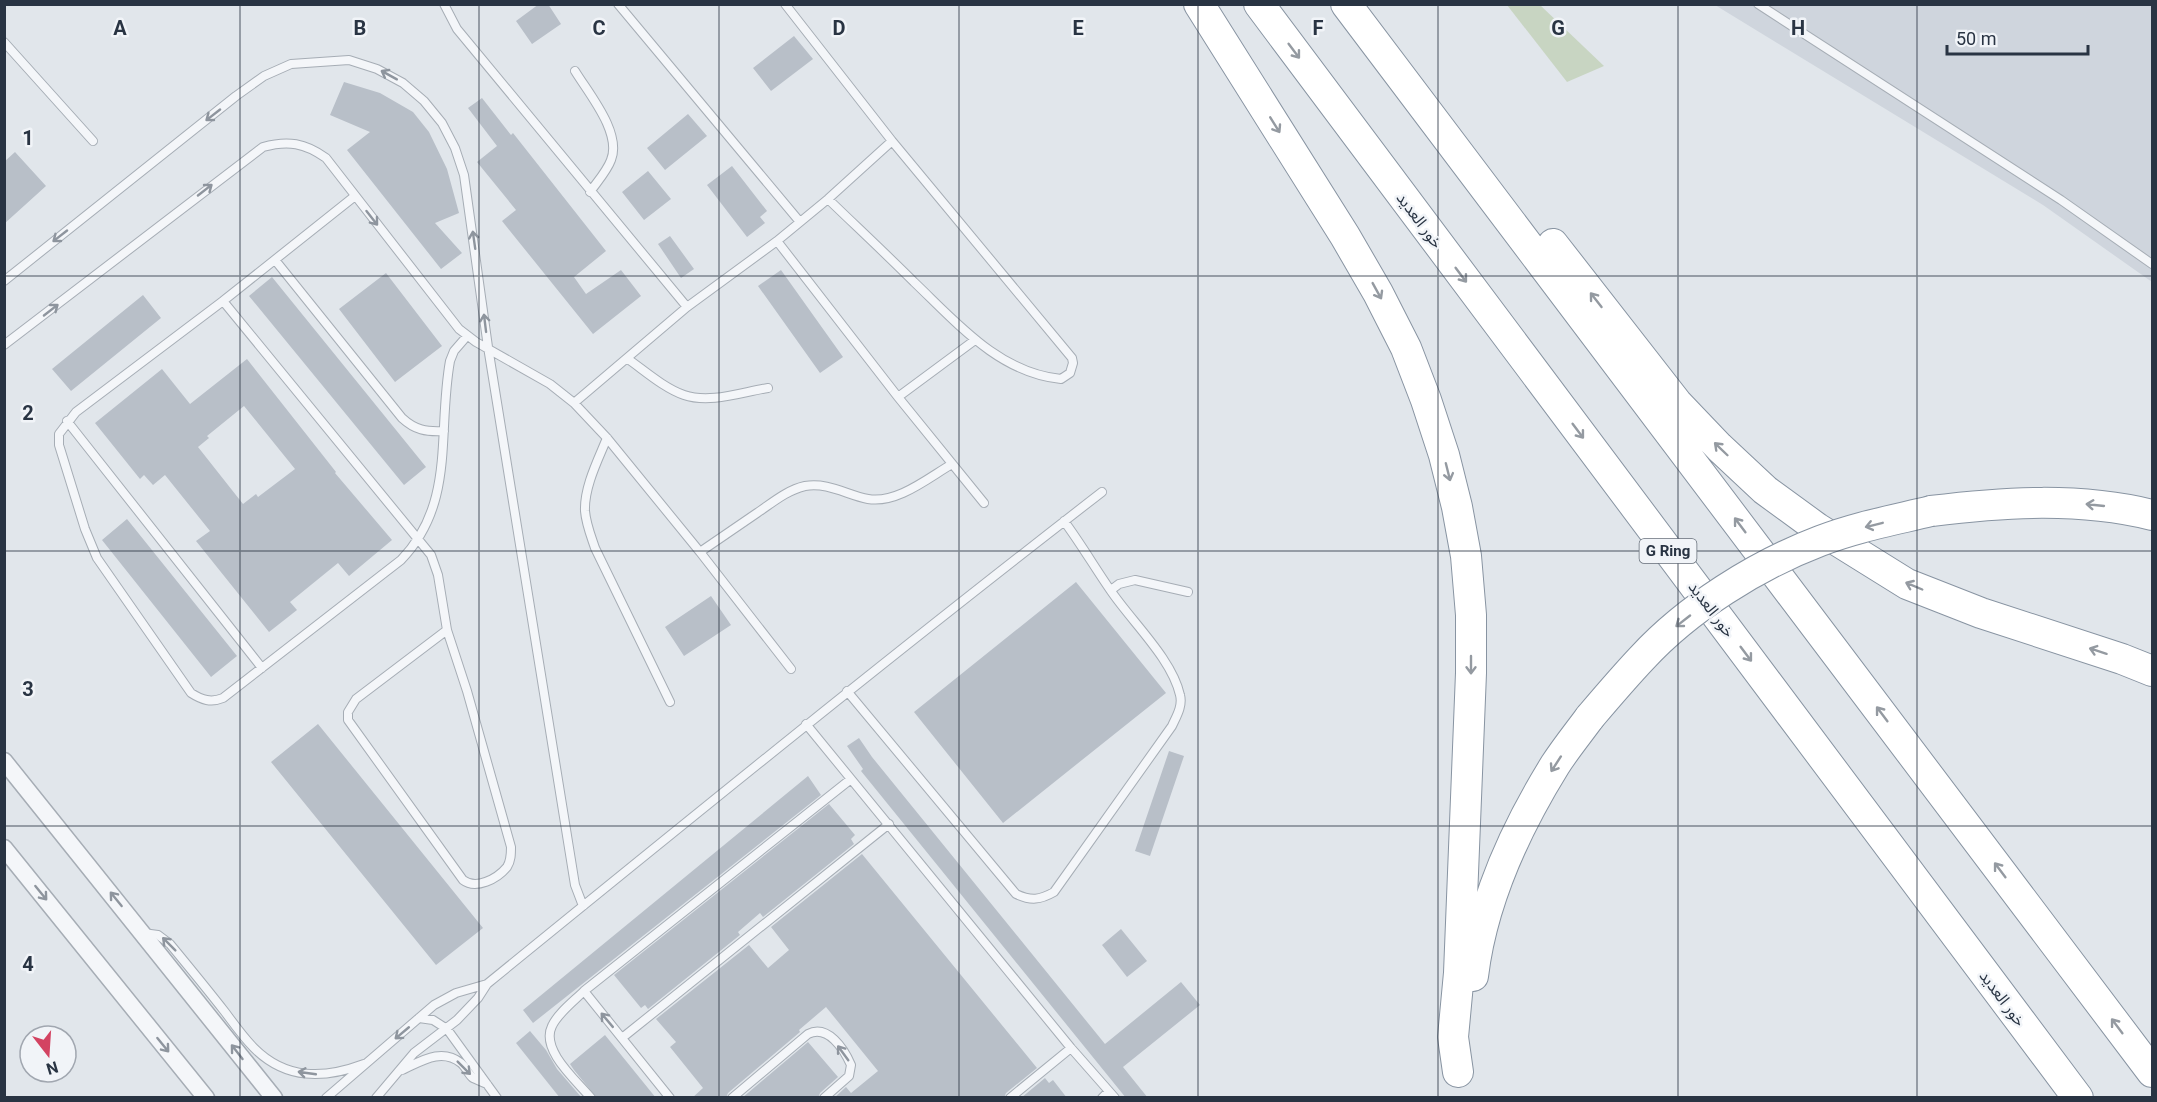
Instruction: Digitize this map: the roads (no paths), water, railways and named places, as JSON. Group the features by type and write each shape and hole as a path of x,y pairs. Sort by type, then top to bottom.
{"highway":[{"path":"1199,4 1345,236 1378,293 1406,348 1426,400 1444,455 1457,507 1467,568 1471,615 1471,673 1459,973 1453,1036 1457,1085"},
{"name":"خور العديد","path":"1259,4 2078,1098"},
{"path":"1346,4 2152,1072"},
{"path":"1376,43 1479,149 1677,403 1765,490 1817,528 1907,584 1981,613 2152,671"},
{"path":"1457,1085 1473,972 1485,923 1500,874 1524,821 1556,764 1590,717 1642,657 1679,623 1729,587 1785,556 1821,540 1931,511 1991,504 2052,502 2098,505 2152,515"}],"street":[{"path":"4,761 274,1098"},
{"path":"4,848 206,1098"}],"lane":[{"path":"444,4 449,18 457,29 687,308"},
{"path":"618,4 800,222"},
{"path":"785,4 892,141 1072,358 1072,369 1066,377 1060,379 1041,375 1003,360 975,340 828,199"},
{"path":"1758,4 2061,200 2152,264"},
{"path":"4,42 93,141"},
{"path":"4,280 264,76 291,64 349,60 378,69 403,83 424,101 442,123 455,148 464,175 488,347 575,885 583,906"},
{"path":"575,71 611,130 614,144 611,162 590,192"},
{"path":"574,403 687,308 777,241 828,199 892,141"},
{"path":"4,345 263,147 279,142 296,143 312,148 326,158 467,336 550,384 574,403 607,438 791,669"},
{"path":"355,196 223,301 76,412 59,434 59,446 90,544 97,558 191,693 199,698 216,701 223,698 401,560 419,539 430,519 437,498 450,361 454,351 467,336"},
{"path":"777,241 984,503"},
{"path":"275,260 402,418 418,430 444,431"},
{"path":"223,301 419,539 435,565 447,630 467,691 511,847 506,868 479,885 463,880 348,720 348,712 356,699 447,630"},
{"path":"898,397 975,340"},
{"path":"628,359 672,389 696,398 710,398 768,388"},
{"path":"67,421 262,668"},
{"path":"607,438 587,490 585,510 590,531 670,702"},
{"path":"700,552 790,491 798,488 828,487 867,499 883,499 905,491 952,464"},
{"path":"376,1098 414,1053 447,1029 477,998 487,984 847,691 1102,492"},
{"path":"847,691 1016,894 1025,899 1035,900 1054,892 1172,726 1179,711 1181,698 1170,669 1111,590 1088,552 1064,521"},
{"path":"1111,590 1119,584 1135,580 1188,592"},
{"path":"807,724 1108,1095"},
{"path":"591,1098 556,1057 549,1042 551,1027 584,991 851,779"},
{"path":"622,1038 889,824"},
{"path":"143,933 158,934 171,944 252,1047 274,1065 308,1074 327,1075 341,1073 364,1064"},
{"path":"326,1098 444,998 487,984"},
{"path":"584,991 670,1098"},
{"path":"419,1018 433,1020 447,1029 498,1098"},
{"path":"732,1098 808,1034 819,1031 830,1035 851,1065 849,1076 824,1098"},
{"path":"1010,1098 1071,1048"},
{"path":"400,1070 425,1058 439,1056 461,1063 473,1077 487,1084"}]}
